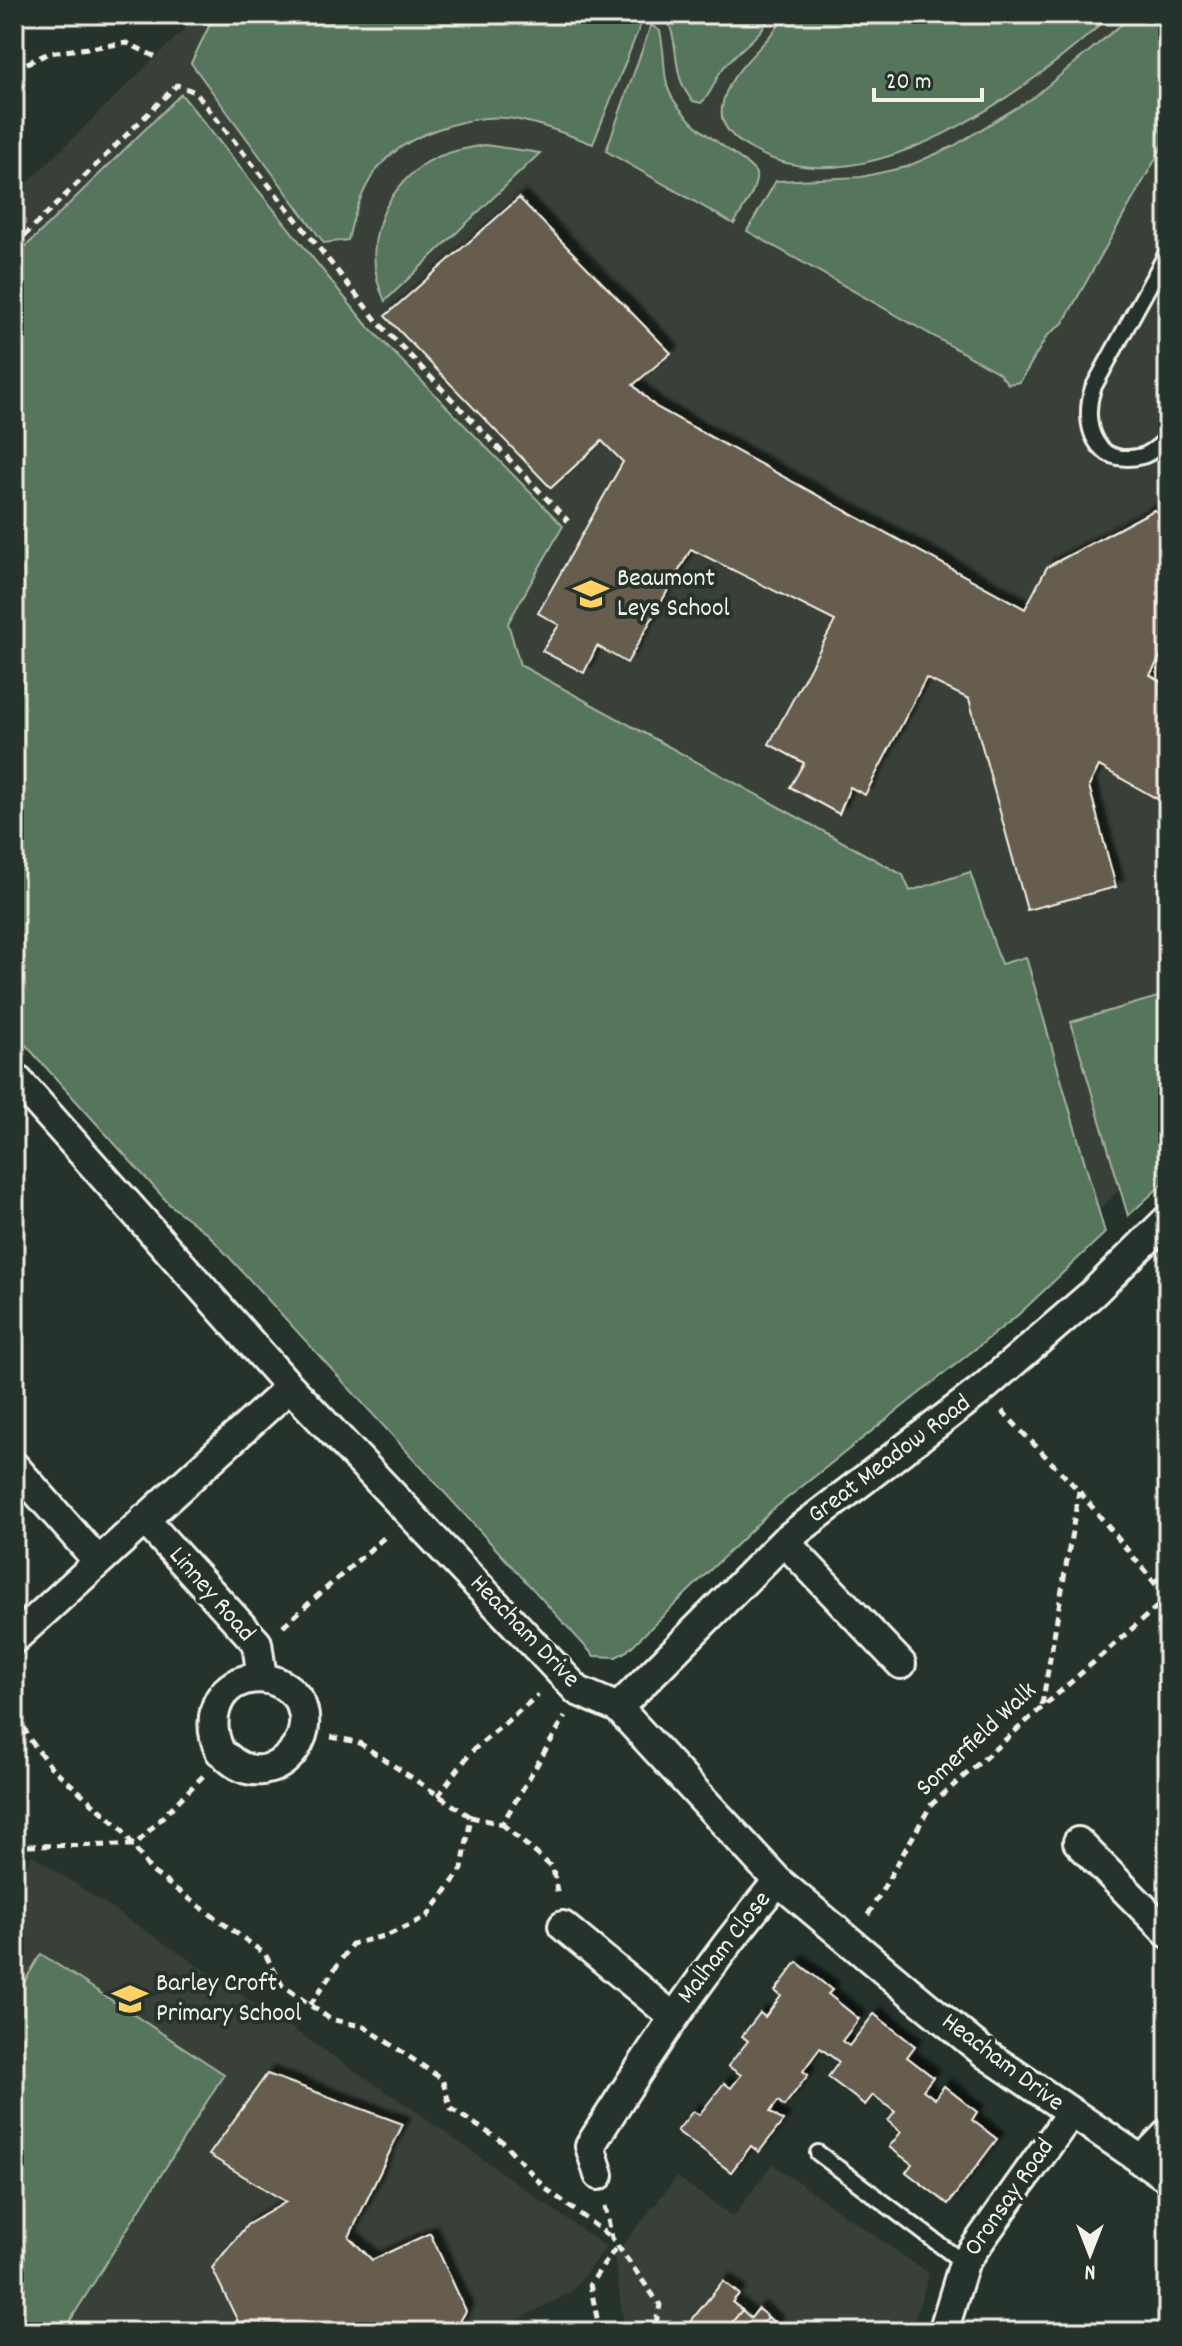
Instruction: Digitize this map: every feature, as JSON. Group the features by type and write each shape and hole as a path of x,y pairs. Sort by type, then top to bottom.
{"street":[{"name":"Heacham Drive","path":"14,1076 290,1387 571,1683 618,1708 778,1881 987,2055 1168,2178"},
{"name":"Great Meadow Road","path":"618,1708 784,1541 981,1390 1092,1294 1168,1219"},
{"path":"14,1639 290,1387"},
{"path":"14,1466 97,1560"},
{"name":"Linney Road","path":"144,1519 257,1643 262,1678"},
{"path":"784,1541 901,1664"},
{"name":"Linney Road","path":"220,1758 212,1725 221,1696 233,1685 262,1678 290,1689 299,1701 304,1731"},
{"path":"220,1758 248,1769 278,1766 300,1746 304,1731"},
{"path":"1078,1842 1168,1933"},
{"name":"Malham Close","path":"599,2175 590,2146 672,2016 721,1948 778,1881"},
{"name":"Malham Close","path":"563,1926 672,2016"},
{"name":"Oronsay Road","path":"943,2332 964,2263 1070,2114"},
{"path":"1141,2161 1168,2133"}],"lane":[{"path":"1168,251 1093,388 1086,409 1089,431 1103,449 1121,458 1145,456 1168,438"},
{"path":"818,2153 964,2263"}],"path":[{"path":"14,69 49,53 127,43 156,57"},
{"path":"14,246 177,85 195,92 377,321 568,521"},
{"name":"Somerfield Walk","path":"852,1943 931,1805 1167,1598 1079,1491 981,1390"},
{"path":"1042,1706 1079,1491"},
{"path":"282,1626 411,1514"},
{"path":"1153,1584 1168,1569"},
{"path":"438,1796 471,1752 571,1683"},
{"path":"502,1824 554,1740 571,1683"},
{"path":"14,1701 28,1737 50,1766 135,1845 151,1871 265,1954 282,1985 330,2019 365,2027 442,2079 451,2109 503,2142 545,2188 612,2238 660,2305 654,2332"},
{"path":"304,1731 358,1742 471,1817 502,1824 553,1868 563,1926"},
{"path":"14,1846 135,1845 220,1758"},
{"path":"310,2005 352,1944 388,1935 427,1917 462,1869 471,1817"},
{"path":"599,2175 612,2238"},
{"path":"600,2332 590,2284 618,2245"}],"shaded area":[{"name":"Beaumont Leys School","path":"200,14 1168,14 1168,1141 1099,1210 14,991 14,196"},
{"name":"Barley Croft Primary School","path":"32,1855 415,2111 606,2247 570,2293 493,2332 14,2332 14,1886"},
{"path":"772,2164 929,2274 911,2332 625,2332 614,2256 677,2177 733,2217"}],"green space":[{"path":"215,14 591,14 641,23 593,144 539,125 498,118 471,120 429,132 394,152 381,165 361,197 348,240 324,243 191,63"},
{"path":"664,14 771,14 761,30 721,71 701,103 693,101 681,80 673,36"},
{"path":"785,14 1112,14 1038,75 944,134 894,154 844,166 796,165 751,149 735,138 723,121 725,94 732,81"},
{"path":"1134,14 1168,14 1168,137 1063,323 1047,336 1020,382 1008,384 999,373 747,231 776,181 861,177 906,167 952,147 1034,97"},
{"path":"651,25 660,31 666,81 674,100 695,125 756,174 752,193 734,224 606,151"},
{"path":"181,94 365,323 563,526 508,623 520,665 903,875 910,891 970,872 1001,964 1026,957 1105,1233 1018,1315 771,1511 627,1651 616,1657 594,1656 208,1234 170,1205 14,1032 14,258"},
{"path":"485,145 540,153 385,301 378,283 375,246 384,211 394,195 405,180 427,162 451,152"},
{"path":"1168,994 1168,1179 1128,1216 1071,1022"},
{"path":"41,1954 224,2074 63,2332 14,2332 14,1999"}],"building":[{"path":"519,198 671,353 633,385 656,407 1025,609 1047,567 1154,510 1168,518 1168,643 1150,675 1168,686 1168,805 1099,766 1089,786 1116,887 1027,910 969,699 926,678 865,795 850,787 839,814 790,787 804,763 769,744 835,621 691,549 627,663 597,646 584,673 542,651 559,625 538,613 623,462 602,441 551,488 385,316"},
{"path":"797,1962 832,1990 828,1994 859,2019 842,2041 849,2046 874,2014 915,2046 907,2057 933,2077 923,2090 935,2099 944,2086 977,2112 972,2120 997,2139 948,2204 906,2172 912,2164 889,2147 901,2132 888,2121 895,2112 873,2095 865,2105 828,2077 839,2062 820,2048 803,2071 808,2075 784,2106 778,2101 770,2112 783,2121 759,2152 751,2146 731,2172 677,2131 693,2111 699,2115 724,2083 731,2088 741,2075 728,2066 748,2041 742,2036 760,2013 765,2017 781,1996 775,1991"},
{"name":"Barley Croft Primary School","path":"267,2074 403,2124 349,2237 372,2260 430,2233 466,2311 454,2332 243,2332 212,2268 247,2225 286,2202 209,2155"},
{"path":"723,2281 739,2294 732,2302 742,2310 724,2332 682,2332"},
{"path":"758,2309 768,2317 755,2332 724,2332 742,2310 751,2318"},
{"path":"768,2317 776,2324 769,2332 755,2332"}],"place":[{"name":"Beaumont Leys School","path":"591,594"},
{"name":"Barley Croft Primary School","path":"130,1999"}]}
